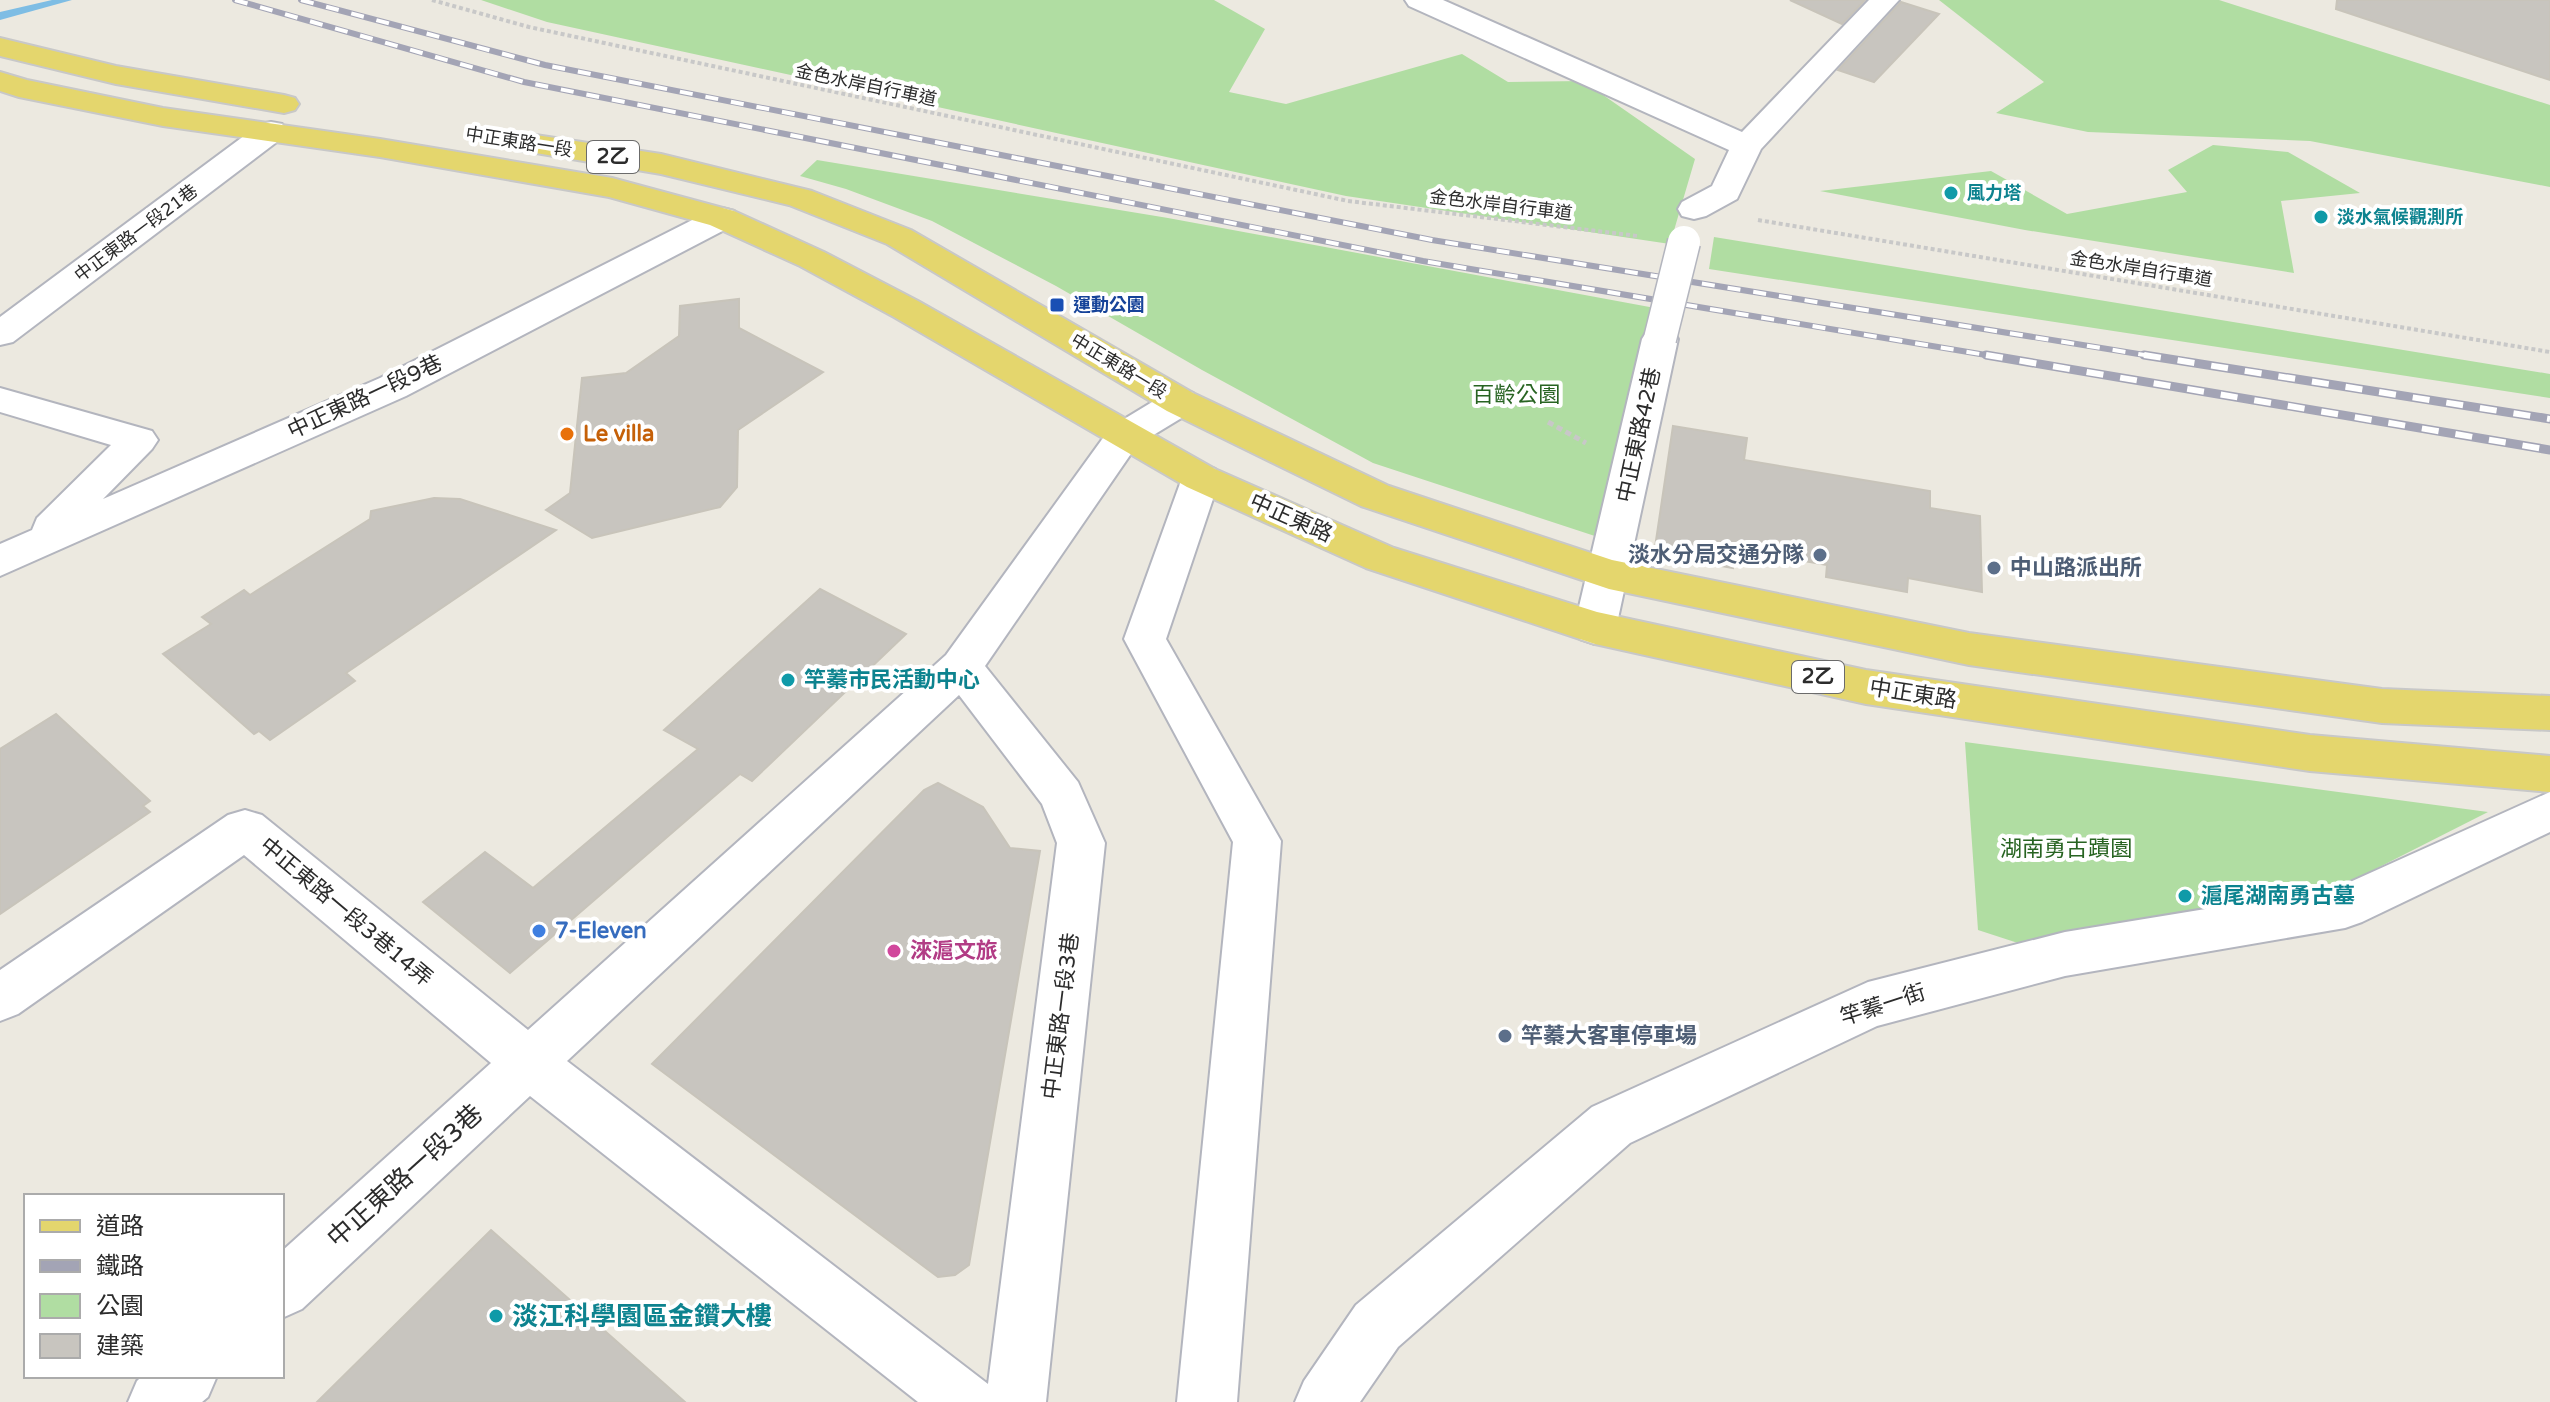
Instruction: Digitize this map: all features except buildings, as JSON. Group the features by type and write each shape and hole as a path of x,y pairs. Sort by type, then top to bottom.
{"main road":[{"name":"中正東路一段","path":"0,47 116,75 661,164 800,198 899,237 1180,402"},
{"name":"中正東路一段","path":"0,81 19,88 163,117 271,131 612,188 722,218 812,259 906,309 1031,379 1124,436"},
{"name":"2乙","path":"1180,402 1375,496 1609,574 1969,649 2382,706 2550,713"},
{"name":"中正東路","path":"1124,436 1201,478 1380,558 1595,628 1866,687 2310,753 2550,774"}],"street":[{"path":"1419,0 1747,146"},
{"path":"1694,209 1725,192 1747,146 1885,0"},
{"name":"中正東路一段21巷","path":"0,334 271,131"},
{"name":"中正東路一段9巷","path":"0,561 393,387 722,218"},
{"name":"中正東路42巷","path":"1595,628 1684,242"},
{"path":"0,400 139,440 35,544"},
{"name":"中正東路一段3巷","path":"284,1287 961,667 1124,436 1180,402"},
{"path":"1201,478 1145,639 1257,841 1207,1402"},
{"name":"中正東路一段3巷","path":"961,667 1062,795 1081,843 1016,1402"},
{"name":"竿蓁一街","path":"1325,1402 1377,1326 1611,1125 1868,1005 2065,954 2345,907 2550,811"},
{"name":"中正東路一段3巷14弄","path":"0,998 245,829 529,1063"},
{"path":"529,1063 966,1402"},
{"path":"158,1402 185,1378"}],"path":[{"name":"金色水岸自行車道","path":"432,0 529,27 1348,201 1684,242"},
{"name":"金色水岸自行車道","path":"1694,209 2550,352"}],"green space":[{"path":"481,0 1214,0 1265,29 1229,92 1286,104 1462,54 1508,82 1583,81 1695,159 1670,244 1346,196 547,22"},
{"path":"1939,0 2219,0 2550,105 2550,187 2310,141 2088,132 1996,113 2044,82"},
{"path":"2213,145 2288,152 2360,193 2281,201 2294,273 2025,230 1820,191 1991,171 2067,214 2187,192 2168,170"},
{"name":"百齡公園","path":"817,160 1168,218 1655,308 1604,539 1373,463 1056,286 932,221 846,189 800,176"},
{"path":"1714,237 2550,374 2550,398 1709,269"},
{"name":"湖南勇古蹟園","path":"1965,742 2488,812 2336,889 2039,950 1978,930"}],"waterway":[{"path":"0,16 66,0"}],"railway":[{"path":"235,0 524,82 1423,261 1998,357"},
{"path":"301,0 545,65 1432,240 2157,357"},
{"path":"1986,355 2550,450"},
{"path":"2144,355 2550,419"}],"place":[{"name":"風力塔","path":"1951,193"},
{"name":"淡水氣候觀測所","path":"2321,217"},
{"name":"運動公園","path":"1057,305"},
{"name":"Le villa","path":"567,434"},
{"name":"淡水分局交通分隊","path":"1820,555"},
{"name":"中山路派出所","path":"1994,568"},
{"name":"竿蓁市民活動中心","path":"788,680"},
{"name":"滬尾湖南勇古墓","path":"2185,896"},
{"name":"7-Eleven","path":"539,931"},
{"name":"淶滬文旅","path":"894,951"},
{"name":"竿蓁大客車停車場","path":"1505,1036"},
{"name":"淡江科學園區金鑽大樓","path":"496,1316"}]}
